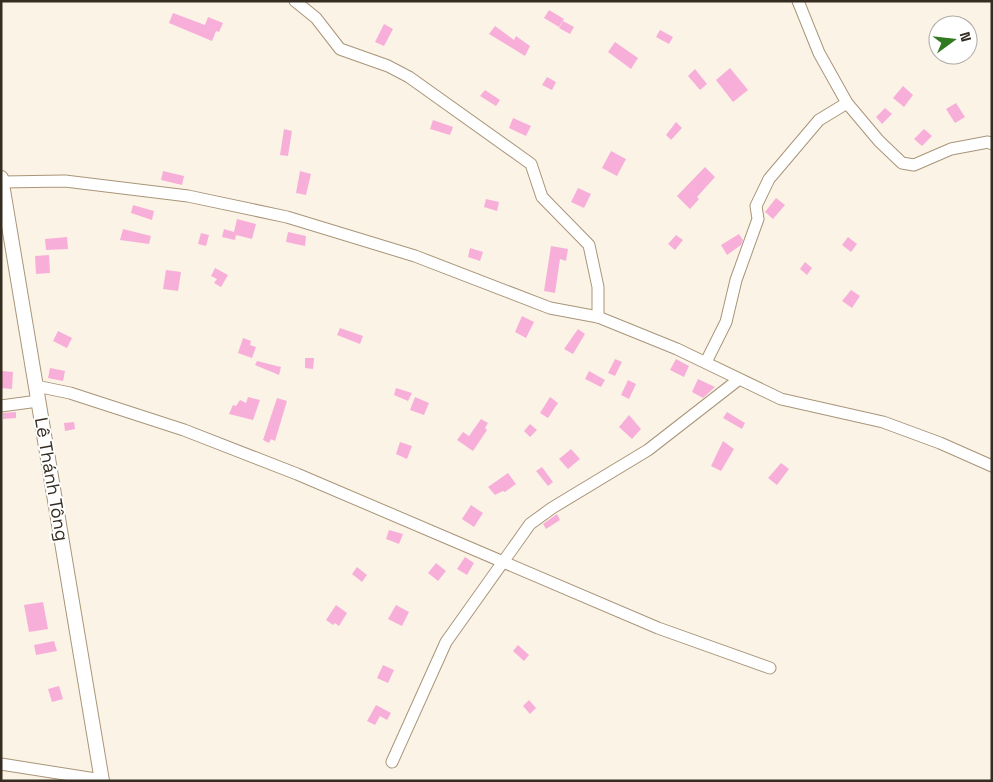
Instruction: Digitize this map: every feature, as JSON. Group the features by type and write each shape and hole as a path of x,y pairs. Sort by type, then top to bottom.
{"street":[{"path":"295,1 316,18 340,50 388,66 409,77 531,164 542,197 589,245 598,287 598,317"},
{"path":"798,1 819,53 847,103 879,141 902,163 914,165 951,149 988,142 992,144"},
{"path":"706,362 726,322 736,280 758,219 756,206 769,180 819,120 847,103"},
{"path":"2,180 65,181 188,196 287,217 431,262 550,308 598,317 706,362 738,380 781,399 883,422 940,443 992,466"},
{"name":"Lê Thánh Tông","path":"2,180 102,781"},
{"path":"392,762 446,642 502,560 530,524 541,514 648,450 738,380"},
{"path":"36,386 70,393 184,430 297,474 658,628 770,668"},
{"path":"1,406 38,401"},
{"path":"1,764 102,781"}],"building":[{"path":"549,10 564,19 559,27 544,18"},
{"path":"173,13 205,25 208,17 223,23 219,32 216,31 212,41 169,23"},
{"path":"563,21 574,27 570,34 559,28"},
{"path":"384,24 393,29 384,46 375,42"},
{"path":"495,26 514,40 516,36 530,46 525,56 489,34"},
{"path":"660,30 673,37 669,44 656,37"},
{"path":"615,42 638,58 631,69 608,52"},
{"path":"730,68 748,90 733,102 716,80"},
{"path":"695,69 707,84 700,90 688,76"},
{"path":"547,77 556,82 552,90 542,85"},
{"path":"903,86 913,95 904,107 893,98"},
{"path":"485,90 500,100 496,106 480,96"},
{"path":"956,103 965,117 955,123 946,109"},
{"path":"885,108 892,114 882,124 876,117"},
{"path":"513,118 531,126 526,136 509,128"},
{"path":"433,120 453,127 450,135 430,129"},
{"path":"676,122 682,128 671,140 666,135"},
{"path":"284,129 292,131 288,156 280,155"},
{"path":"924,129 932,136 922,146 914,139"},
{"path":"611,151 626,159 617,176 602,168"},
{"path":"705,167 715,177 697,197 699,199 690,209 677,196"},
{"path":"163,171 184,176 182,185 161,180"},
{"path":"300,171 311,174 306,195 296,193"},
{"path":"578,188 591,194 584,208 571,202"},
{"path":"776,198 785,205 773,219 765,212"},
{"path":"486,199 499,202 497,211 484,207"},
{"path":"133,205 154,211 152,220 131,213"},
{"path":"237,219 256,224 252,239 236,235 235,240 222,237 224,229 234,232"},
{"path":"123,229 151,236 149,244 120,240"},
{"path":"288,232 306,236 305,246 286,242"},
{"path":"201,233 209,235 206,246 198,244"},
{"path":"739,234 743,240 741,245 727,255 721,245"},
{"path":"676,235 683,240 675,250 668,244"},
{"path":"67,237 68,249 46,250 45,239"},
{"path":"848,237 857,244 851,252 842,245"},
{"path":"551,246 568,249 566,261 560,259 555,293 544,291"},
{"path":"470,248 483,252 480,261 468,257"},
{"path":"49,255 50,273 36,274 35,256"},
{"path":"805,262 812,268 807,275 800,269"},
{"path":"215,268 228,275 221,287 214,283 217,279 211,276"},
{"path":"166,270 181,272 178,291 163,289"},
{"path":"851,290 860,296 852,308 842,301"},
{"path":"522,316 534,322 526,338 515,332"},
{"path":"340,328 363,336 360,344 337,335"},
{"path":"578,329 585,334 573,354 564,349"},
{"path":"58,331 72,338 67,348 53,341"},
{"path":"243,338 251,341 250,345 256,347 252,358 238,353"},
{"path":"305,358 314,358 313,369 305,368"},
{"path":"615,359 622,362 615,376 608,373"},
{"path":"676,359 689,366 684,377 670,370"},
{"path":"257,361 281,367 279,375 255,365"},
{"path":"50,368 65,371 63,381 48,378"},
{"path":"2,371 13,372 12,389 1,388"},
{"path":"589,371 605,380 601,387 585,379"},
{"path":"698,379 715,387 703,398 692,392"},
{"path":"628,380 636,384 629,399 621,395"},
{"path":"396,388 412,393 408,401 394,395"},
{"path":"248,397 260,400 253,420 229,414 233,405 236,406 240,400 246,403"},
{"path":"415,397 429,403 424,415 410,410"},
{"path":"550,397 558,403 548,418 540,413"},
{"path":"277,398 287,401 275,441 271,439 269,443 263,440"},
{"path":"16,412 16,418 3,419 3,413"},
{"path":"727,412 745,423 742,429 723,418"},
{"path":"629,415 641,429 632,439 619,427"},
{"path":"481,419 488,423 485,428 487,430 473,451 457,440 463,432 469,436"},
{"path":"74,422 75,429 65,431 64,423"},
{"path":"530,424 537,430 530,437 524,431"},
{"path":"723,441 734,449 721,471 711,466"},
{"path":"400,442 412,446 407,459 396,454"},
{"path":"571,449 580,459 568,469 559,459"},
{"path":"781,463 789,469 777,485 768,478"},
{"path":"542,467 553,482 548,486 536,471"},
{"path":"508,473 516,484 505,492 503,491 495,495 488,487"},
{"path":"471,505 483,513 474,527 462,519"},
{"path":"557,514 560,520 546,529 543,524"},
{"path":"389,530 403,534 399,544 386,539"},
{"path":"465,557 474,563 467,575 457,569"},
{"path":"436,563 446,571 438,581 428,573"},
{"path":"357,567 367,575 362,582 352,574"},
{"path":"43,602 48,629 29,632 24,605"},
{"path":"336,605 347,613 339,626 335,623 333,625 326,620"},
{"path":"396,605 409,612 402,626 388,619"},
{"path":"54,641 57,651 36,655 34,645"},
{"path":"518,645 529,655 524,661 513,651"},
{"path":"383,665 394,670 388,683 377,678"},
{"path":"59,686 63,699 52,702 48,689"},
{"path":"529,700 536,708 530,714 523,706"},
{"path":"376,705 391,713 387,720 380,716 375,725 367,721"}]}
